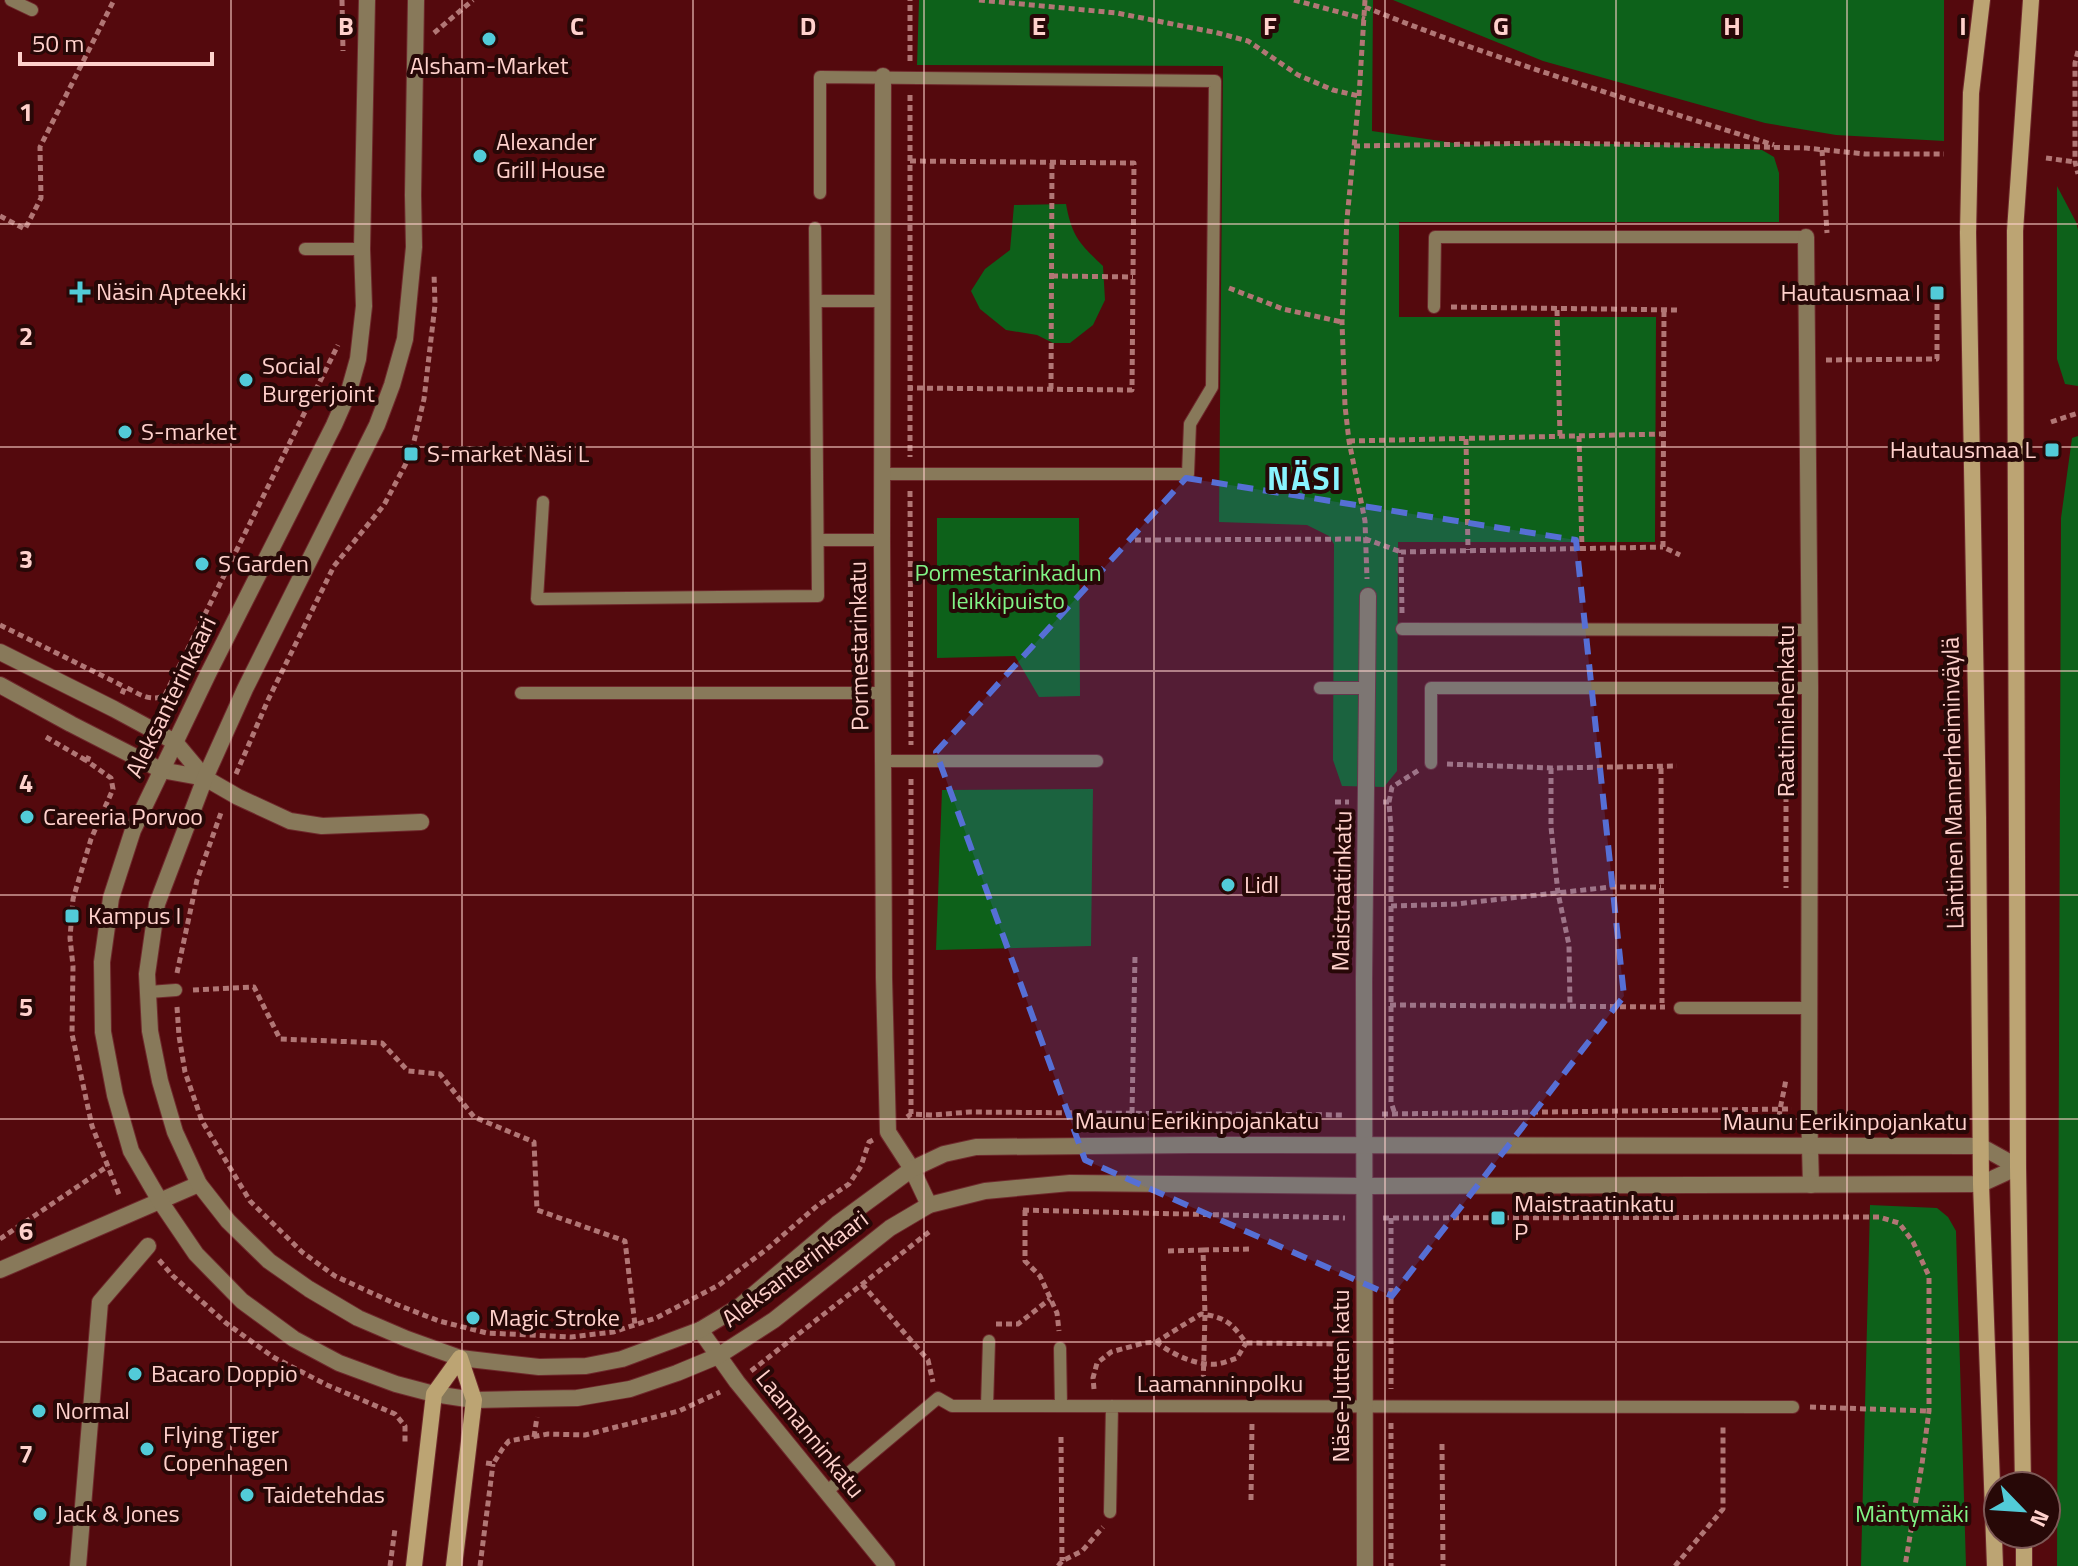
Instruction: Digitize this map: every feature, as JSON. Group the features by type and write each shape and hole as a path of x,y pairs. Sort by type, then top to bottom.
{"main road":[{"name":"Läntinen Mannerheiminväylä","path":"1982,0 1971,93 1968,233 1979,834 1980,1146 1995,1566"},
{"path":"2023,1470 2018,1167 2015,231 2031,0"},
{"path":"414,1566 434,1394 460,1358"},
{"path":"454,1566 474,1400 460,1358"}],"street":[{"name":"Aleksanterinkaari","path":"367,0 362,249 364,304 358,359 349,391 161,770 133,830 111,898 102,962 103,1032 115,1095 131,1151 196,1254 242,1301 294,1339 339,1363 396,1384 474,1400 577,1398 630,1389 718,1356 774,1320 890,1228 929,1205"},
{"name":"Aleksanterinkaari","path":"416,0 414,247 405,339 392,385 377,425 245,689 205,778 157,904 147,974 150,1031 175,1132 199,1184 228,1221 269,1261 309,1289 358,1318 460,1358 539,1367 586,1366 622,1359 700,1330 740,1306 837,1224 912,1169"},
{"name":"Pormestarinkatu","path":"883,76 884,978 888,1132"},
{"name":"Raatimiehenkatu","path":"1806,237 1811,1185"},
{"name":"Maistraatinkatu","path":"1365,1186 1368,596"},
{"path":"0,652 175,742 205,778"},
{"path":"0,685 161,770 205,778 290,821 322,826 421,822"},
{"path":"888,1132 912,1169 929,1205 985,1191 1070,1183 1365,1186 1981,1184 2018,1167"},
{"name":"Maunu Eerikinpojankatu","path":"912,1169 944,1154 983,1146 1365,1145 1980,1146 2018,1167"},
{"path":"0,1270 199,1184"},
{"name":"Näse-Jutten katu","path":"1365,1186 1365,1566"},
{"path":"78,1566 100,1302 148,1246"},
{"name":"Laamanninkatu","path":"700,1330 737,1382 887,1566"}],"lane":[{"path":"11,0 32,10"},
{"path":"820,193 820,77 1215,81 1212,387 1190,424 1188,474 882,474"},
{"path":"543,502 537,599 818,596 815,228"},
{"path":"1434,307 1435,237 1806,237"},
{"path":"305,249 362,249"},
{"path":"816,301 883,301"},
{"path":"818,540 882,540"},
{"path":"1402,629 1810,630"},
{"path":"1320,688 1367,688"},
{"path":"1431,763 1431,688 1810,688"},
{"path":"521,693 883,693"},
{"path":"884,761 1097,761"},
{"path":"149,992 176,990"},
{"path":"1680,1008 1810,1008"},
{"path":"987,1406 989,1341"},
{"path":"1060,1348 1061,1406"},
{"path":"826,1492 938,1398"},
{"name":"Laamanninpolku","path":"938,1398 952,1406 1793,1407"},
{"path":"1110,1512 1112,1406"}],"path":[{"path":"0,216 25,229 41,198 40,147 114,0"},
{"path":"434,33 473,0"},
{"path":"910,0 911,1114"},
{"path":"979,0 1117,13 1218,33 1248,41 1298,75 1333,90 1359,96"},
{"path":"1294,0 1365,19"},
{"path":"1368,596 1365,521 1345,406 1342,322 1347,219 1365,4 1429,33 1540,71 1783,147"},
{"path":"434,22 434,44"},
{"path":"2078,51 2075,63 2075,162 2078,174"},
{"path":"1354,146 1544,143 1783,147 1865,154 1944,154"},
{"path":"2046,158 2075,162"},
{"path":"910,161 1134,163 1132,390 910,388"},
{"path":"1051,389 1052,162"},
{"path":"434,273 435,305 424,399 411,454 384,505 334,566 268,700 211,837 197,880 176,978 179,1036 185,1072 202,1121 250,1201 302,1252 335,1276 439,1321 487,1333 571,1337 613,1332 656,1318 719,1285 818,1205 849,1184 861,1166 869,1142 911,1114 1365,1115 1809,1109"},
{"path":"1052,276 1133,277"},
{"path":"1214,281 1283,309 1342,322"},
{"path":"1826,360 1937,359 1937,293"},
{"path":"1434,307 1679,310"},
{"path":"1557,310 1560,437"},
{"path":"1663,547 1664,311"},
{"path":"2051,422 2078,413"},
{"path":"1349,441 1663,434"},
{"path":"1579,436 1582,549"},
{"path":"1466,439 1468,551"},
{"path":"1135,540 1366,539 1401,552 1663,547 1680,555"},
{"path":"1401,552 1402,629"},
{"path":"0,625 125,687"},
{"path":"1389,802 1392,787 1431,763 1551,768 1677,766"},
{"path":"1551,768 1551,827 1558,893 1569,945 1570,1006"},
{"path":"1661,768 1662,1007"},
{"path":"1391,906 1456,904 1611,887 1661,887"},
{"path":"1132,1113 1135,956"},
{"path":"176,990 254,987 280,1039 382,1043 408,1071 440,1074 474,1117 534,1142 537,1210 625,1241 635,1325"},
{"path":"1390,1005 1680,1008"},
{"path":"0,1239 108,1166"},
{"path":"1010,1210 1364,1218 1879,1217 1899,1223 1913,1242 1929,1276 1929,1411 1905,1566"},
{"path":"1025,1210 1025,1261 1040,1276 1057,1313 1060,1348"},
{"path":"480,1566 493,1464 509,1441 548,1434 585,1435 679,1411 717,1394 737,1382 937,1226"},
{"path":"1168,1251 1250,1249"},
{"path":"1203,1250 1203,1406"},
{"path":"862,1284 928,1360 938,1398"},
{"path":"989,1341 989,1331 994,1324 1018,1324 1050,1299"},
{"path":"1095,1406 1093,1378 1097,1363 1111,1352 1156,1342 1201,1314 1218,1316 1234,1326 1246,1343"},
{"path":"1156,1342 1171,1353 1217,1364 1237,1358 1246,1343"},
{"path":"1246,1343 1344,1344"},
{"path":"1251,1500 1253,1406"},
{"path":"1675,1566 1723,1509 1723,1407"},
{"path":"1793,1407 1929,1411"},
{"path":"1060,1564 1061,1437"},
{"path":"1442,1444 1443,1566"},
{"path":"468,1461 493,1464"},
{"path":"1060,1564 1082,1551 1106,1524 1110,1512"}],"highlighted area":[{"path":"1186,478 1576,540 1624,996 1392,1296 1085,1160 936,752"}],"green space":[{"path":"919,0 1373,0 1372,131 1468,145 1676,145 1762,150 1774,157 1779,173 1779,222 1399,222 1399,317 1656,317 1655,542 1398,542 1397,771 1384,787 1342,786 1333,760 1334,544 1329,536 1307,525 1219,522 1223,66 917,65"},
{"path":"1393,0 1944,0 1944,141 1836,135 1765,123 1543,61"},
{"path":"2057,186 2078,230 2078,386 2065,384 2057,359"},
{"path":"1066,204 1078,239 1103,266 1105,300 1093,325 1070,343 1053,343 1037,335 1006,330 980,309 971,291 985,269 1010,250 1014,205"},
{"path":"2078,436 2078,1566 2057,1566 2057,1550 2062,1550 2062,1470 2057,1470 2061,518 2072,438"},
{"name":"Pormestarinkadun leikkipuisto","path":"937,518 1079,518 1080,696 1039,697 1015,656 937,658"},
{"path":"1093,789 1091,946 936,950 942,790"},
{"name":"Mäntymäki","path":"1870,1205 1937,1208 1948,1217 1956,1231 1966,1566 1861,1566"}],"place":[{"name":"Alsham-Market","path":"489,39"},
{"name":"Alexander Grill House","path":"480,156"},
{"name":"Näsin Apteekki","path":"80,292"},
{"name":"Hautausmaa I","path":"1937,293"},
{"name":"Social Burgerjoint","path":"246,380"},
{"name":"S-market","path":"125,432"},
{"name":"Hautausmaa L","path":"2052,450"},
{"name":"S-market Näsi L","path":"411,454"},
{"name":"S Garden","path":"202,564"},
{"name":"Careeria Porvoo","path":"27,817"},
{"name":"Lidl","path":"1228,885"},
{"name":"Kampus I","path":"72,916"},
{"name":"Maistraatinkatu P","path":"1498,1218"},
{"name":"Magic Stroke","path":"473,1318"},
{"name":"Bacaro Doppio","path":"135,1374"},
{"name":"Normal","path":"39,1411"},
{"name":"Flying Tiger Copenhagen","path":"147,1449"},
{"name":"Taidetehdas","path":"247,1495"},
{"name":"Jack & Jones","path":"40,1514"}],"district":[{"name":"NÄSI","path":"1305,479"}]}
